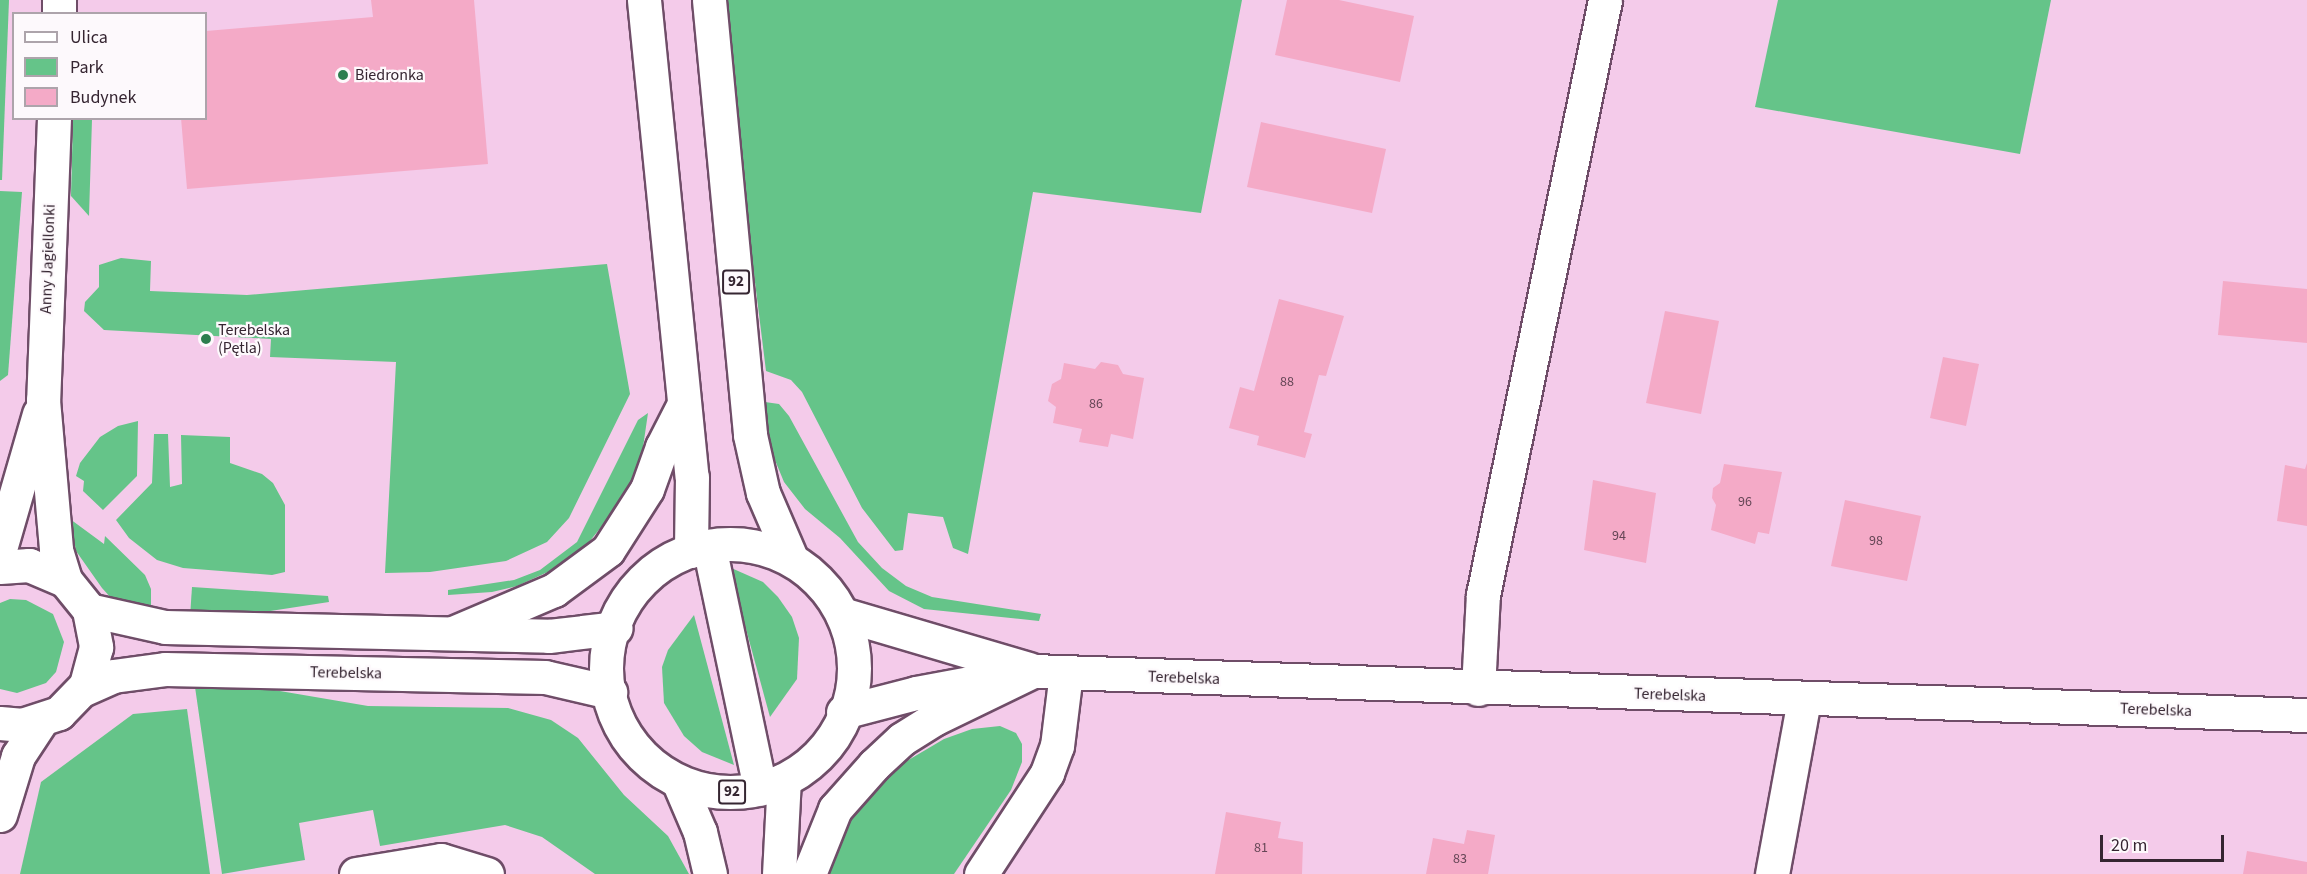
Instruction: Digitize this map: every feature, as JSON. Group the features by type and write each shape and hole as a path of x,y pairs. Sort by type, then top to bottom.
{"street":[{"path":"644,0 683,405 700,549 772,784 779,874"},
{"name":"92","path":"709,0 750,435 763,493 791,558"},
{"path":"1478,689 1483,595 1605,0"},
{"name":"Anny Jagiellonki","path":"54,120 43,400 57,550 65,580"},
{"name":"Anny Jagiellonki","path":"0,549 43,400"},
{"path":"453,633 554,590 608,550 647,489 662,447 683,405"},
{"name":"92","path":"758,546 791,558 820,580 842,614 849,632 853,666 843,712 818,754 772,784 722,792 679,783 649,766 636,754 618,723 610,692 608,661 616,628 634,594 646,580 700,549 758,546"},
{"path":"0,567 29,565 65,580 89,610 96,647 93,667 82,690 59,712 41,721 22,725 0,723"},
{"path":"89,610 165,627 549,636 616,628"},
{"name":"Terebelska","path":"842,614 1033,671 1478,689 2307,715"},
{"name":"Terebelska","path":"82,690 113,676 165,669 545,677 610,692"},
{"path":"809,874 835,809 873,765 902,739 936,718 1033,671"},
{"name":"Terebelska","path":"843,712 916,693 1033,671"},
{"path":"981,874 1047,773 1057,746 1066,673"},
{"path":"1772,874 1804,699"},
{"path":"0,815 18,756 41,721"},
{"path":"679,783 700,832 710,874"},
{"path":"356,874 441,860 487,874"}],"green space":[{"path":"0,0 9,0 2,180 0,180"},
{"path":"720,0 1242,0 1201,213 1033,192 968,554 953,548 943,517 908,513 903,550 895,551 862,508 802,392 791,380 766,371"},
{"path":"1778,0 2051,0 2020,154 1755,107"},
{"path":"73,120 92,120 89,216 71,196"},
{"path":"0,191 22,192 8,375 0,381"},
{"path":"121,258 151,261 150,291 247,295 607,264 630,394 569,518 547,542 506,561 430,572 385,573 396,362 270,357 271,339 104,330 84,311 85,302 99,287 99,265"},
{"path":"765,402 779,404 789,416 858,542 882,568 906,586 932,597 1041,614 1039,621 924,609 889,591 840,538 805,509 784,482 770,448"},
{"path":"648,413 641,461 623,500 581,552 561,566 517,586 492,592 448,595 448,590 514,580 540,570 577,542 638,420"},
{"path":"138,421 137,476 103,510 83,491 84,481 76,476 80,463 100,437 118,426"},
{"path":"154,434 168,434 170,487 182,484 181,435 230,437 230,463 262,474 273,483 285,505 285,572 272,575 183,568 157,560 129,538 116,520 152,483"},
{"path":"70,519 104,544 105,536 145,575 151,589 151,613 112,599 102,588 76,551"},
{"path":"729,567 763,582 778,597 792,617 799,638 797,679 770,717"},
{"path":"192,587 328,596 329,602 232,617 190,617"},
{"path":"10,599 26,600 53,614 64,642 56,672 46,683 17,693 0,689 0,603"},
{"path":"694,615 734,765 702,752 684,736 664,703 662,667 668,650"},
{"path":"195,687 274,690 368,706 508,708 551,720 578,738 624,795 668,836 689,874 595,874 542,837 505,825 380,846 373,810 299,823 305,860 222,874"},
{"path":"187,709 210,874 20,874 41,782 133,714"},
{"path":"1000,726 1016,733 1022,744 1022,762 1011,790 954,874 826,874 853,814 895,768 944,739 972,729"}],"building":[{"name":"Biedronka","path":"371,0 474,0 488,164 187,189 181,120 207,120 207,31 373,17"},
{"path":"1287,0 1339,0 1414,16 1400,82 1275,55"},
{"path":"1261,122 1386,149 1372,213 1247,187"},
{"path":"2223,281 2307,289 2307,343 2218,335"},
{"path":"1279,299 1344,316 1326,376 1319,375 1304,432 1312,434 1305,458 1257,445 1259,436 1229,428 1240,387 1254,391"},
{"path":"1665,311 1719,321 1701,414 1646,403"},
{"path":"1943,357 1979,364 1966,426 1930,418"},
{"path":"1101,362 1118,365 1123,374 1144,378 1133,439 1111,434 1108,447 1079,442 1082,429 1053,423 1056,407 1048,401 1052,384 1061,379 1064,363 1095,369"},
{"path":"2307,463 2307,526 2277,521 2285,465 2305,469"},
{"path":"1724,464 1782,472 1769,534 1758,532 1755,544 1711,530 1716,505 1712,498 1713,488 1720,483"},
{"path":"1593,480 1656,493 1646,563 1584,550"},
{"path":"1845,500 1921,516 1907,581 1831,566"},
{"path":"1226,812 1281,822 1278,838 1303,842 1302,874 1215,874"},
{"path":"1467,830 1495,835 1488,874 1426,874 1433,838 1464,844"},
{"path":"2247,851 2307,862 2307,874 2243,874"}],"place":[{"name":"Biedronka","path":"343,75"},
{"name":"Terebelska (Pętla)","path":"206,339"}]}
